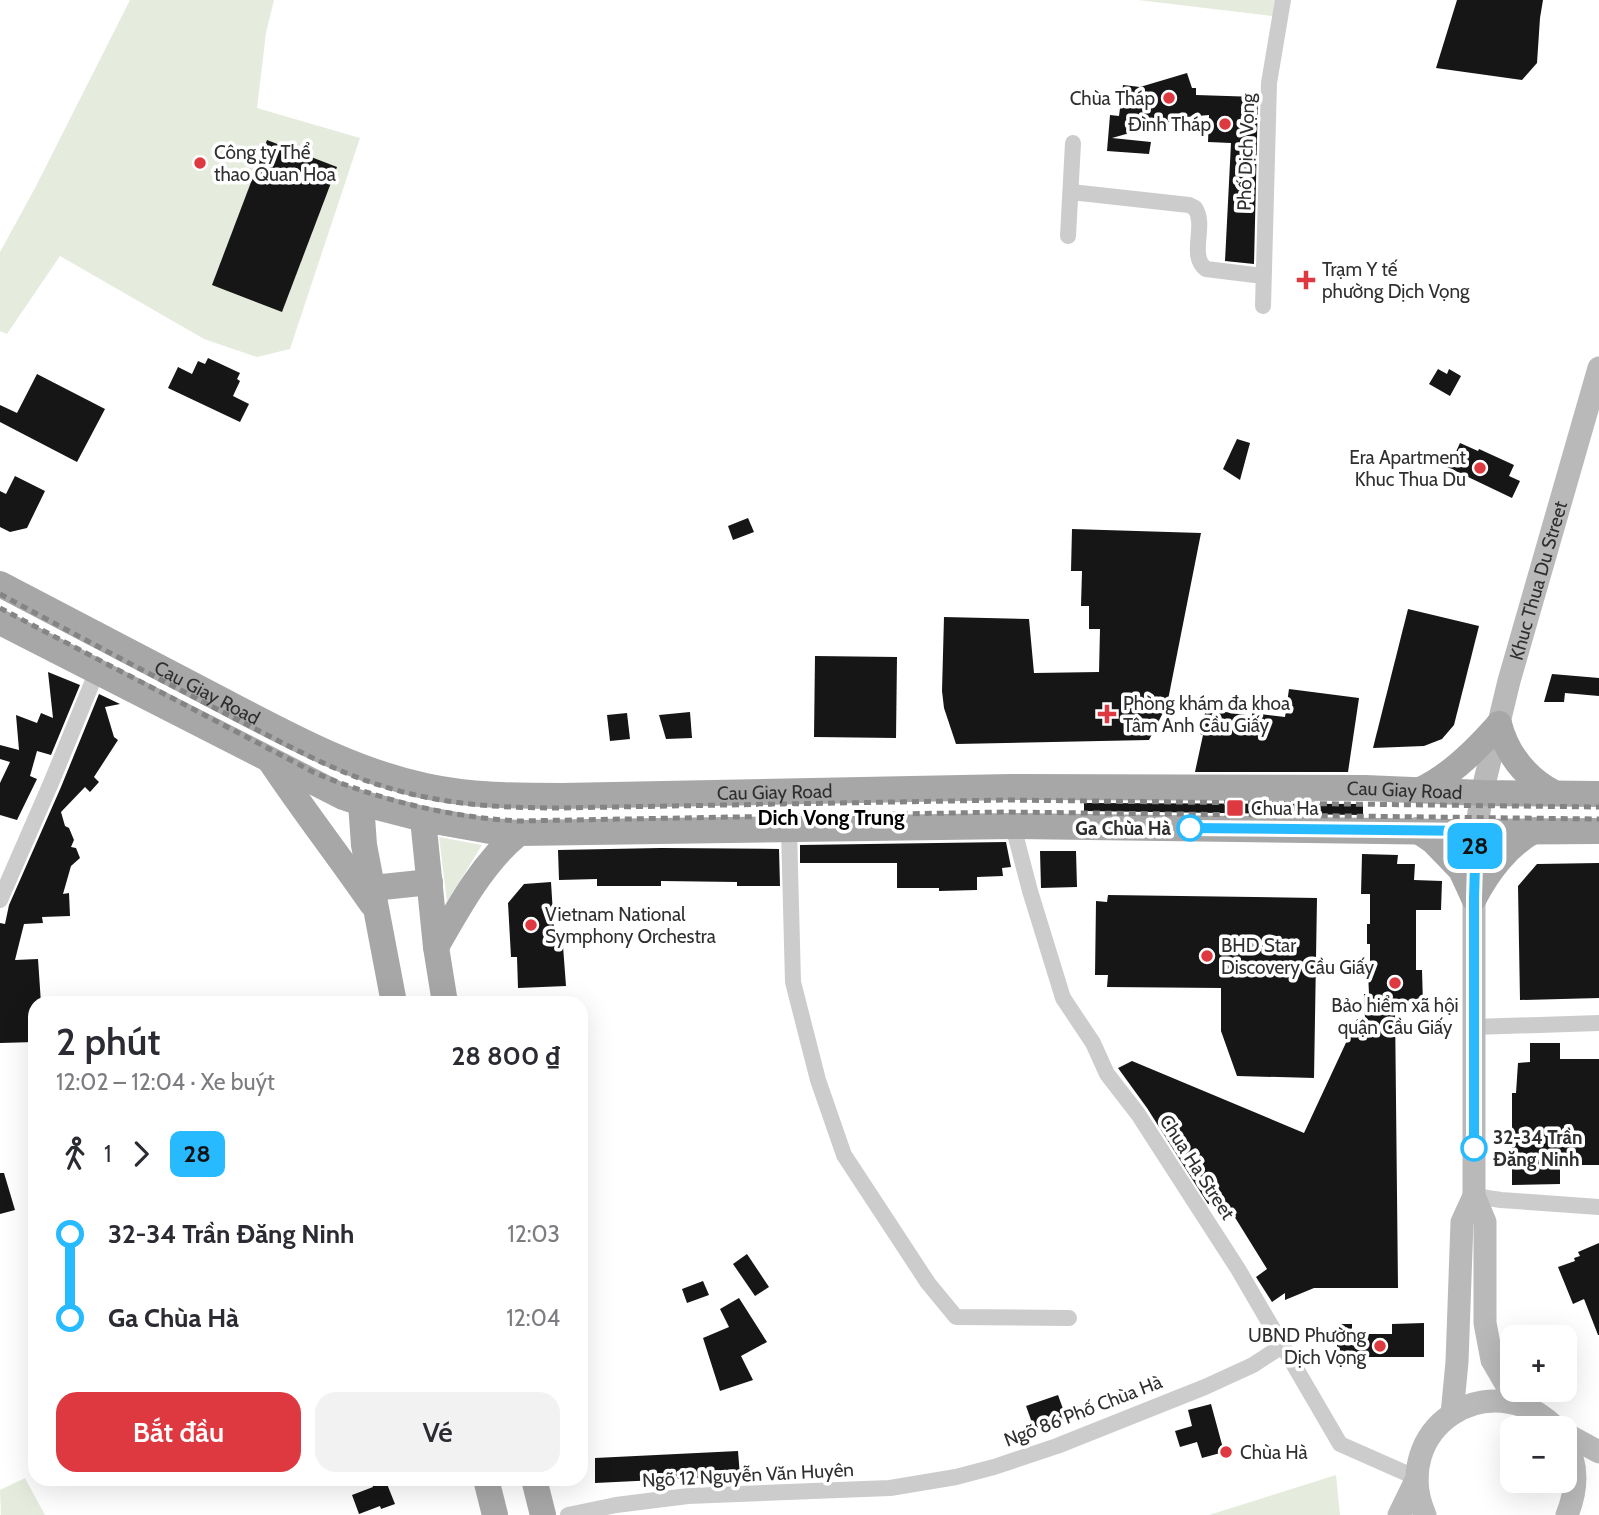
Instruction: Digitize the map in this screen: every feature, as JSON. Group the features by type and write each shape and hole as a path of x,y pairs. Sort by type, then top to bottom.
{"main road":[{"name":"Cau Giay Road","path":"0,584 280,730 360,767 392,778 462,792 514,796 1011,787 1365,788 1599,794"},
{"name":"Cau Giay Road","path":"0,622 324,788 362,803 468,828 519,833 1013,826 1599,831"},
{"path":"1420,790 1440,779 1499,724 1504,742 1517,762 1537,783 1553,793"},
{"path":"269,759 297,802 375,900"},
{"path":"708,793 710,831"},
{"path":"362,803 364,845 393,996"},
{"path":"423,819 444,996"},
{"path":"1417,830 1433,841 1461,870 1474,898"},
{"path":"1474,898 1508,850 1535,830"},
{"path":"436,947 458,908 494,857 519,833"},
{"path":"375,900 430,882"},
{"path":"488,1486 495,1515"},
{"path":"536,1486 543,1515"}],"street":[{"name":"Phố Dịch Vọng","path":"1263,306 1269,83 1283,0"},
{"path":"1068,236 1073,143"},
{"path":"1071,191 1189,205 1198,212 1200,218 1200,265 1263,276"},
{"name":"Khuc Thua Du Street","path":"1474,1196 1476,831 1482,793 1509,681 1599,368"},
{"path":"0,900 97,671"},
{"name":"Chua Ha Street","path":"1013,826 1063,998 1093,1043 1107,1074 1138,1114 1238,1269 1340,1444 1417,1478"},
{"path":"789,830 793,982 813,1065 844,1156 928,1283 956,1317 1069,1318"},
{"path":"1474,1027 1599,1023"},
{"path":"1474,1196 1599,1207"},
{"path":"1474,1196 1485,1223 1485,1323 1492,1360 1517,1403"},
{"path":"1452,1414 1462,1222 1474,1196"},
{"name":"Ngõ 86 Phố Chùa Hà","path":"890,1488 926,1483 994,1467 1057,1447 1205,1387 1253,1365 1282,1346"},
{"path":"1399,1515 1417,1478 1422,1451 1433,1432 1452,1414 1471,1405 1500,1401 1517,1403 1542,1416"},
{"path":"1577,1440 1599,1452"},
{"path":"1417,1478 1419,1498 1425,1515"},
{"name":"Ngõ 12 Nguyễn Văn Huyên","path":"568,1515 617,1505 688,1496 890,1488"},
{"path":"1567,1515 1574,1493"}],"shaded area":[{"name":"Công ty Thể thao Quan Hoa","path":"130,0 274,0 266,33 257,108 360,138 290,349 257,357 204,339 60,256 7,334 0,331 0,252"},
{"path":"1138,0 1276,0 1273,16"},
{"path":"439,837 482,845 447,902"},
{"path":"1336,1475 1340,1515 1209,1515"},
{"path":"25,1478 45,1515 1,1515 0,1490"}],"building":[{"path":"1457,0 1543,0 1537,63 1522,80 1436,68"},
{"path":"1187,73 1192,88 1196,88 1196,95 1258,97 1254,264 1225,261 1231,143 1208,142 1209,115 1186,117 1112,138 1151,142 1149,154 1107,151 1110,115 1119,116 1123,85 1140,87"},
{"path":"267,140 337,167 282,312 212,285"},
{"path":"208,358 240,373 237,379 240,381 233,396 249,404 240,422 168,388 178,367 192,374 198,361 205,364"},
{"path":"1438,369 1447,374 1449,369 1461,376 1450,396 1429,384"},
{"path":"37,374 105,409 77,462 0,422 0,405 17,413"},
{"path":"1237,439 1250,443 1240,480 1223,469"},
{"path":"1460,443 1514,465 1509,476 1520,481 1512,498 1443,465 1448,453 1454,456"},
{"path":"15,476 45,491 27,528 10,532 0,527 0,491 6,494"},
{"path":"748,518 754,532 733,540 728,526"},
{"path":"1072,529 1201,533 1167,705 1149,740 956,744 944,708 942,691 944,617 1029,619 1034,673 1099,672 1100,629 1089,629 1089,606 1081,606 1082,571 1071,571"},
{"path":"1408,609 1479,626 1454,725 1442,739 1424,746 1373,748"},
{"path":"815,656 897,657 896,738 814,737"},
{"path":"48,672 80,685 51,755 37,751 30,776 37,779 17,820 0,815 0,783 10,762 0,759 0,745 19,750 16,715 37,723 41,713 53,718"},
{"path":"1552,674 1599,678 1599,696 1565,693 1564,702 1544,702"},
{"path":"1289,689 1359,698 1348,772 1195,772 1206,709 1252,716 1252,713 1285,717"},
{"path":"99,694 120,704 105,707 114,737 118,740 94,777 99,782 90,792 85,787 61,812 65,826 69,828 74,840 71,847 76,848 80,858 71,866 63,894 69,893 70,916 42,917 43,923 24,924 15,960 38,959 41,996 28,996 28,1042 0,1043 0,923 5,924 9,905"},
{"path":"690,712 692,738 666,739 659,715"},
{"path":"627,713 630,739 610,741 607,715"},
{"path":"1084,803 1363,804 1363,815 1084,811"},
{"path":"1006,842 1011,867 1002,868 1003,876 977,877 977,890 897,888 897,863 800,863 800,845"},
{"path":"779,849 780,886 737,886 737,882 661,881 661,886 597,886 597,879 559,880 558,850"},
{"path":"1040,851 1076,851 1077,887 1041,888"},
{"path":"1362,854 1398,855 1397,864 1415,864 1414,880 1442,881 1441,910 1416,910 1416,970 1422,970 1423,1004 1395,1006 1398,1288 1314,1288 1285,1300 1285,1293 1272,1302 1256,1277 1267,1269 1226,1203 1208,1204 1147,1108 1118,1068 1132,1061 1304,1133 1357,1019 1365,1019 1364,994 1369,994 1370,972 1367,924 1370,924 1370,894 1361,894"},
{"path":"1599,863 1599,998 1520,1000 1518,886 1537,864"},
{"name":"Vietnam National Symphony Orchestra","path":"551,882 555,946 563,946 566,986 518,988 517,957 511,957 508,903 524,884"},
{"path":"1108,895 1317,898 1314,1078 1237,1076 1221,1031 1221,988 1107,987 1108,975 1095,975 1096,901 1107,902"},
{"path":"1530,1043 1560,1043 1560,1059 1599,1059 1599,1165 1560,1165 1560,1184 1512,1185 1512,1093 1516,1093 1518,1063 1530,1062"},
{"path":"0,1173 4,1173 15,1210 0,1214"},
{"path":"1599,1243 1598,1335 1584,1299 1573,1304 1558,1267 1575,1261 1574,1258 1580,1256 1578,1252"},
{"path":"747,1254 769,1287 755,1296 733,1264"},
{"path":"703,1281 709,1295 687,1303 682,1289"},
{"path":"739,1298 767,1342 741,1356 753,1380 720,1391 703,1338 729,1327 720,1309"},
{"name":"UBND Phường Dịch Vọng","path":"1424,1323 1424,1357 1337,1357 1337,1324 1352,1324 1352,1334 1392,1334 1392,1324"},
{"path":"1058,1395 1067,1420 1035,1431 1026,1406"},
{"path":"1211,1404 1224,1452 1202,1458 1197,1442 1180,1447 1175,1431 1192,1426 1188,1410"},
{"path":"738,1451 740,1476 595,1483 595,1458"},
{"path":"388,1486 395,1504 359,1514 352,1495 373,1487"}],"railway":[{"path":"0,594 334,768 396,790 456,802 559,808 1006,800 1599,807"},
{"path":"0,608 315,773 389,799 466,816 518,821 1005,812 1599,819"}],"bus line":[{"name":"28","path":"1190,828 1476,831 1474,1148"}],"place":[{"name":"Chùa Tháp","path":"1169,98"},
{"name":"Đình Tháp","path":"1225,124"},
{"name":"Công ty Thể thao Quan Hoa","path":"200,163"},
{"name":"Trạm Y tế phường Dịch Vọng","path":"1306,280"},
{"name":"Era Apartment Khuc Thua Du","path":"1480,468"},
{"name":"Phòng khám đa khoa Tâm Anh Cầu Giấy","path":"1107,714"},
{"name":"Chua Ha","path":"1235,808"},
{"name":"Ga Chùa Hà","path":"1190,828"},
{"name":"Vietnam National Symphony Orchestra","path":"531,925"},
{"name":"BHD Star Discovery Cầu Giấy","path":"1207,956"},
{"name":"Bảo hiểm xã hội quận Cầu Giấy","path":"1395,983"},
{"name":"32-34 Trần Đăng Ninh","path":"1474,1148"},
{"name":"UBND Phường Dịch Vọng","path":"1380,1346"},
{"name":"Chùa Hà","path":"1226,1452"}],"district":[{"name":"Dich Vong Trung","path":"831,817"}]}
